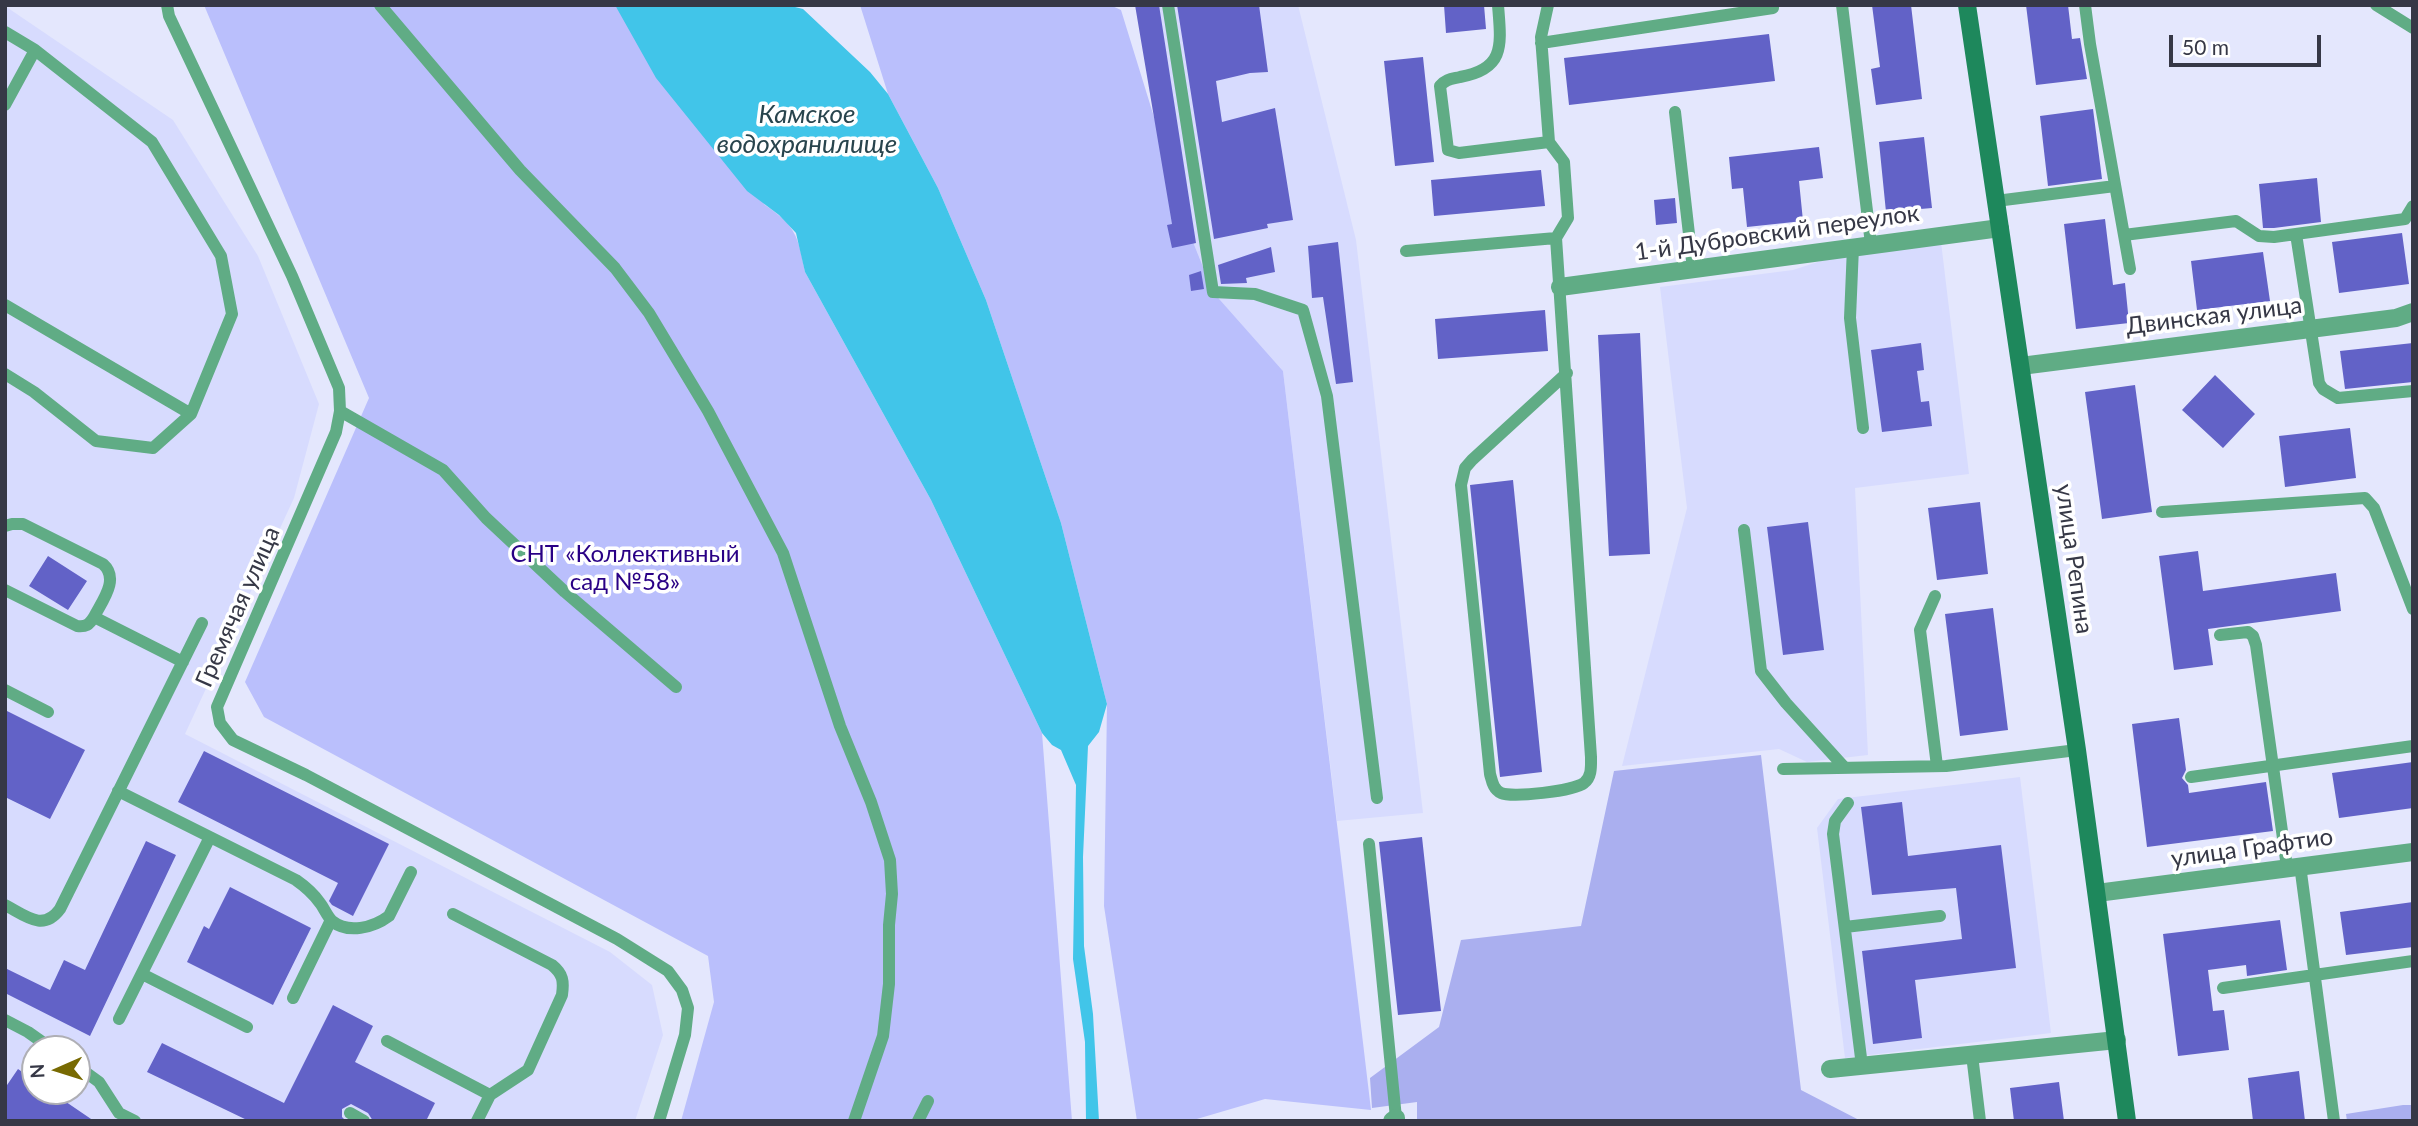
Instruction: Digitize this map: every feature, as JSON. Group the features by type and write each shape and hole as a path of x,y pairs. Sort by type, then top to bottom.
{"main road":[{"name":"улица Репина","path":"1968,5 2077,750 2127,1121"}],"street":[{"name":"1-й Дубровский переулок","path":"1560,287 2000,228"},
{"name":"Двинская улица","path":"2021,366 2396,318 2413,312"},
{"name":"улица Графтио","path":"2097,893 2413,852"},
{"path":"1830,1069 2117,1041"}],"lane":[{"name":"Гремячая улица","path":"167,5 169,16 292,276 339,388 340,411 336,432 217,707 220,723 233,740 317,781 617,939 668,971 682,990 688,1009 685,1035 659,1121"},
{"path":"380,5 520,170 615,268 649,313 708,411 782,553 840,726 871,802 890,860 890,984 883,1036 854,1121"},
{"path":"1168,5 1213,292 1255,294 1303,310 1327,396 1377,799"},
{"path":"1498,5 1501,42 1496,58 1479,74 1444,81 1440,86 1448,150 1459,153 1549,142"},
{"path":"1548,5 1541,43 1549,142 1564,162 1568,218 1556,238 1567,373 1591,772 1585,782 1572,789 1502,793 1494,788 1490,774 1461,475 1472,460 1567,373"},
{"path":"1842,5 1862,246 1850,318 1863,428"},
{"path":"2085,5 2130,269"},
{"path":"2376,5 2413,28"},
{"path":"1541,43 1773,8"},
{"path":"5,32 35,50 152,142 221,256 232,314 191,414 153,448 96,441 34,392 5,374"},
{"path":"5,105 35,50"},
{"path":"1675,112 1693,269"},
{"path":"1996,201 2115,186"},
{"path":"2124,235 2236,221 2265,237 2296,234 2405,219 2413,206"},
{"path":"2296,234 2319,383 2330,394 2347,399 2413,391"},
{"path":"1406,251 1556,238"},
{"path":"5,305 191,414"},
{"path":"340,411 443,470 486,519 555,583 676,687"},
{"path":"2162,512 2365,498 2374,508 2413,609"},
{"path":"5,526 23,524 103,564 111,575 110,585 94,617 90,624 84,627 5,590"},
{"path":"1744,530 1762,671 1786,703 1845,768"},
{"path":"1935,596 1920,630 1937,766"},
{"path":"94,617 183,662"},
{"path":"5,905 43,922 53,918 60,909 202,623"},
{"path":"2220,635 2248,632 2253,636 2273,766 2315,975 2334,1121"},
{"path":"5,690 48,712"},
{"path":"2191,777 2413,746"},
{"path":"1783,769 1937,766 2077,750"},
{"path":"118,791 307,888 331,920 353,929 389,916 411,873"},
{"path":"1848,803 1833,827 1862,1066"},
{"path":"119,1019 210,837"},
{"path":"1368,844 1394,1119"},
{"path":"453,914 552,965 561,972 564,982 562,995 528,1070 490,1095 477,1121"},
{"path":"1845,927 1940,916"},
{"path":"293,998 331,920"},
{"path":"2223,988 2413,961"},
{"path":"142,974 247,1027"},
{"path":"5,1020 32,1035"},
{"path":"387,1041 490,1095"},
{"path":"1972,1055 1980,1121"},
{"path":"91,1076 99,1082 119,1113 135,1121"},
{"path":"918,1121 928,1101"},
{"path":"350,1114 364,1121"}],"shaded area":[{"path":"1147,5 1298,5 1356,240 1423,813 1337,821 1283,371 1213,292 1191,237"},
{"path":"5,6 173,120 258,256 319,404 294,498 185,734 610,952 652,985 663,1035 635,1121 5,1121"},
{"path":"1941,242 1969,474 1855,488 1868,755 1807,762 1779,749 1622,766 1687,508 1660,287 1793,270 1839,255"},
{"path":"1761,755 1801,1090 1861,1121 1417,1121 1417,1102 1372,1108 1370,1078 1439,1027 1461,940 1581,926 1614,771"},
{"path":"2020,777 2051,1033 1845,1058 1817,828 1838,799"},
{"path":"2413,1105 2413,1121 2347,1121 2346,1114"}],"green space":[{"name":"СНТ «Коллективный сад №58»","path":"204,5 615,5 765,205 789,226 800,249 805,272 931,500 1042,733 1072,1121 681,1121 714,1002 708,956 264,717 245,682 369,398"},
{"path":"860,5 1110,5 1121,10 1191,237 1213,292 1283,371 1371,1110 1265,1099 1190,1121 1137,1121 1104,906 1107,704 1061,523 986,300 938,188 888,94"}],"water":[{"name":"Камское водохранилище","path":"615,5 787,5 803,9 870,72 888,94 938,188 986,300 1061,523 1107,704 1099,732 1088,746 1083,857 1084,946 1093,1014 1099,1121 1086,1121 1085,1042 1073,959 1076,785 1061,750 1052,745 1042,733 931,500 805,272 796,233 779,215 747,191 656,78"}],"building":[{"path":"1135,5 1159,5 1196,243 1172,248 1167,225 1172,224"},
{"path":"1177,5 1259,5 1268,72 1216,81 1222,122 1275,108 1293,220 1267,224 1268,228 1214,239"},
{"path":"1444,5 1484,5 1486,29 1446,33"},
{"path":"1872,5 1911,5 1922,99 1876,105 1871,69 1880,67"},
{"path":"2026,5 2068,5 2072,39 2080,38 2087,79 2036,85"},
{"path":"1769,34 1775,81 1569,105 1564,58"},
{"path":"1423,57 1434,162 1395,166 1384,61"},
{"path":"2093,109 2102,179 2048,186 2040,116"},
{"path":"1924,137 1932,208 1886,212 1879,142"},
{"path":"1819,147 1823,178 1799,181 1803,221 1747,227 1743,188 1732,189 1729,157"},
{"path":"1541,170 1545,206 1434,216 1431,180"},
{"path":"2317,178 2321,222 2263,228 2259,184"},
{"path":"1675,198 1677,223 1656,225 1654,200"},
{"path":"2105,219 2113,285 2125,283 2129,323 2076,329 2064,224"},
{"path":"2402,233 2409,284 2339,293 2332,242"},
{"path":"1338,242 1353,382 1336,384 1323,297 1312,298 1308,246"},
{"path":"1271,247 1275,272 1246,278 1247,283 1221,284 1218,265"},
{"path":"2263,252 2270,301 2197,310 2191,261"},
{"path":"1201,271 1204,289 1191,291 1189,275"},
{"path":"1545,310 1548,351 1438,359 1435,319"},
{"path":"1640,333 1650,554 1609,556 1598,335"},
{"path":"1921,343 1924,370 1917,371 1921,402 1929,401 1932,426 1882,432 1871,350"},
{"path":"2413,343 2413,382 2345,389 2340,351"},
{"path":"2215,375 2255,414 2223,448 2182,410"},
{"path":"2135,385 2152,512 2102,519 2085,392"},
{"path":"2350,428 2356,478 2285,487 2279,436"},
{"path":"1513,480 1542,772 1500,777 1470,485"},
{"path":"1980,502 1988,574 1937,580 1928,508"},
{"path":"1808,522 1824,650 1783,655 1767,527"},
{"path":"2198,551 2203,591 2336,573 2341,611 2208,629 2213,665 2174,670 2159,556"},
{"path":"48,556 87,581 68,610 29,586"},
{"path":"1993,608 2008,730 1960,736 1945,614"},
{"path":"5,710 85,750 50,819 5,797"},
{"path":"2179,718 2186,770 2182,778 2188,785 2189,793 2266,782 2273,831 2147,847 2132,724"},
{"path":"204,751 389,844 353,916 329,901 338,883 178,802"},
{"path":"2413,762 2413,808 2339,818 2332,773"},
{"path":"1902,802 1908,856 2001,845 2016,968 1915,980 1922,1038 1873,1044 1862,951 1962,939 1956,888 1872,895 1861,807"},
{"path":"1422,837 1441,1011 1398,1015 1379,842"},
{"path":"146,841 176,855 90,1035 5,993 5,968 50,990 64,960 85,970"},
{"path":"230,887 311,928 273,1005 187,962 204,926 209,929"},
{"path":"2413,902 2413,947 2346,955 2340,912"},
{"path":"2280,920 2287,970 2247,976 2246,965 2208,970 2213,1011 2224,1010 2229,1050 2178,1056 2163,934"},
{"path":"333,1005 373,1026 355,1062 435,1103 426,1121 373,1121 368,1113 351,1104 342,1109 342,1117 346,1121 249,1121 147,1072 162,1043 284,1103"},
{"path":"18,1069 21,1071 21,1105 71,1105 94,1121 5,1121 5,1088"},
{"path":"2299,1071 2305,1121 2253,1121 2248,1078"},
{"path":"2059,1082 2064,1121 2014,1121 2010,1088"}]}
